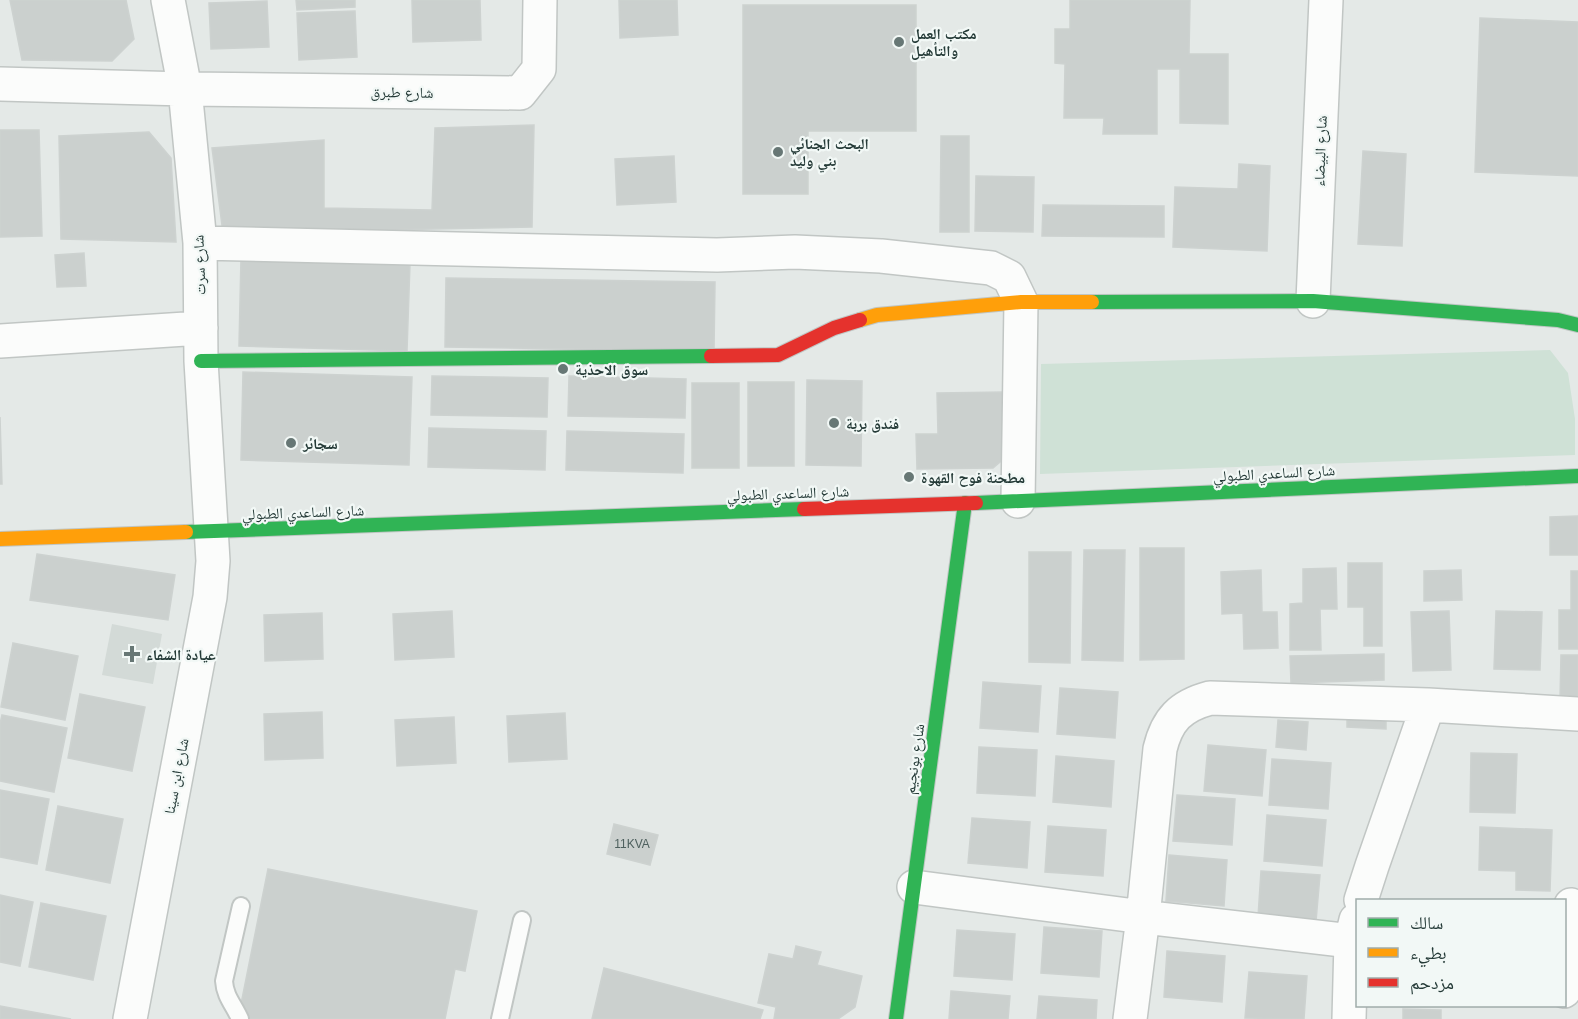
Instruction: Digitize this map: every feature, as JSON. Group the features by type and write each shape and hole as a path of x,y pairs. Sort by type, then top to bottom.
{"main road":[{"path":"201,361 778,355 834,328 877,315 1021,302 1313,301 1558,320 1578,325"},
{"name":"شارع الساعدي الطبولي","path":"0,539 1018,501 1578,476"},
{"name":"شارع بونجيم","path":"896,1019 965,503"}],"street":[{"name":"شارع سرت","path":"168,0 184,89 200,243 201,361 212,532"},
{"name":"شارع طبرق","path":"184,89 520,93 539,69 540,0"},
{"name":"شارع البيضاء","path":"1313,301 1326,0"},
{"path":"0,84 184,89"},
{"path":"200,243 717,255 795,252 881,256 991,268 1009,277 1021,302 1018,501"},
{"path":"0,341 201,328"},
{"name":"شارع ابن سينا","path":"130,1019 210,597 213,561 212,532"},
{"path":"1130,1019 1160,749 1163,735 1170,722 1183,709 1194,702 1210,698 1428,705 1578,714"},
{"path":"1361,899 1428,705"},
{"path":"914,887 1143,917 1354,927 1349,1019"},
{"path":"1566,966 1571,905"}],"lane":[{"path":"240,1019 224,990 224,981 241,906"},
{"path":"500,1019 522,920"}],"shaded area":[{"name":"عيادة الشفاء","path":"112,624 162,634 153,684 102,675"}],"green space":[{"path":"1550,350 1568,373 1575,419 1575,455 1040,474 1041,364"}],"building":[{"path":"10,0 126,0 134,39 112,61 22,60"},
{"path":"296,0 355,0 355,7 297,10"},
{"path":"412,0 480,0 481,40 413,42"},
{"path":"619,0 677,0 678,35 620,38"},
{"path":"1070,0 1190,0 1189,54 1228,54 1228,124 1180,123 1180,69 1157,69 1157,134 1103,134 1104,118 1064,118 1065,64 1055,63 1055,29 1070,29"},
{"path":"267,1 269,47 211,49 209,3"},
{"path":"743,5 916,5 916,131 808,131 808,194 743,194"},
{"path":"355,11 357,57 299,60 297,13"},
{"path":"1480,18 1578,22 1578,176 1475,172"},
{"path":"534,125 532,227 223,233 212,148 324,140 324,208 432,210 435,128"},
{"path":"0,130 39,130 42,236 0,237"},
{"path":"149,132 171,158 176,242 61,239 59,136"},
{"path":"941,136 969,136 969,232 940,232"},
{"path":"1363,151 1406,154 1402,246 1358,244"},
{"path":"674,156 676,202 617,205 615,159"},
{"path":"1239,164 1270,166 1267,251 1173,247 1175,187 1238,189"},
{"path":"976,176 1034,177 1033,232 975,231"},
{"path":"1043,205 1164,206 1164,237 1042,236"},
{"path":"84,253 86,286 57,287 55,255"},
{"path":"241,258 410,263 407,351 239,346"},
{"path":"446,278 715,282 714,351 445,347"},
{"path":"243,372 412,377 409,465 241,460"},
{"path":"432,376 548,378 547,417 431,415"},
{"path":"569,376 686,379 685,418 568,416"},
{"name":"فندق بربة","path":"807,380 862,381 861,466 806,465"},
{"path":"748,382 794,382 794,466 748,466"},
{"path":"692,383 739,383 739,468 692,468"},
{"path":"1005,392 1006,457 993,468 917,469 916,434 938,434 937,393"},
{"path":"0,417 2,484 0,484"},
{"path":"429,428 546,431 545,470 428,467"},
{"path":"567,431 684,434 683,473 566,470"},
{"path":"1578,516 1578,555 1550,555 1550,517"},
{"path":"1140,548 1184,548 1184,659 1140,660"},
{"path":"1084,550 1125,550 1123,661 1082,660"},
{"path":"1029,552 1071,552 1070,663 1029,662"},
{"path":"37,554 175,575 168,620 30,600"},
{"path":"1348,563 1382,563 1382,646 1364,646 1364,607 1348,607"},
{"path":"1336,568 1337,609 1320,609 1321,650 1290,650 1290,604 1303,603 1303,569"},
{"path":"1261,570 1262,612 1277,612 1278,648 1244,649 1243,613 1222,614 1221,572"},
{"path":"1461,570 1462,600 1424,601 1424,571"},
{"path":"1571,571 1578,571 1578,649 1559,649 1559,610 1571,610"},
{"path":"452,611 454,657 395,660 393,614"},
{"path":"1449,611 1451,670 1413,671 1411,612"},
{"path":"1496,611 1542,612 1540,670 1494,669"},
{"path":"322,613 323,659 265,661 264,615"},
{"path":"13,643 78,656 65,720 1,707"},
{"path":"1384,654 1384,680 1291,683 1290,656"},
{"path":"1561,655 1578,655 1578,700 1560,700"},
{"path":"983,682 1041,686 1038,732 980,728"},
{"path":"1060,688 1118,692 1115,738 1057,734"},
{"path":"80,694 145,707 132,771 68,758"},
{"path":"322,712 323,758 265,760 264,714"},
{"path":"565,713 567,759 509,762 507,716"},
{"path":"2,715 67,728 54,792 0,781"},
{"path":"454,717 456,763 397,766 395,720"},
{"path":"1347,717 1386,718 1386,729 1347,727"},
{"path":"1278,720 1308,722 1306,750 1276,747"},
{"path":"1208,745 1266,750 1262,796 1204,791"},
{"path":"979,747 1037,750 1035,796 977,793"},
{"path":"1471,753 1517,754 1515,813 1470,812"},
{"path":"1056,756 1114,761 1111,807 1053,802"},
{"path":"1272,759 1331,763 1328,809 1269,805"},
{"path":"0,790 49,799 37,864 0,857"},
{"path":"1177,795 1235,799 1232,845 1173,841"},
{"path":"58,806 123,819 110,883 46,870"},
{"path":"1267,815 1326,820 1322,866 1264,861"},
{"path":"972,818 1030,822 1027,868 968,863"},
{"path":"614,824 658,835 650,865 607,854"},
{"path":"1048,826 1106,830 1103,876 1045,872"},
{"path":"1480,827 1552,830 1550,891 1516,890 1516,871 1479,870"},
{"path":"1169,855 1227,860 1224,906 1166,901"},
{"path":"268,869 477,911 465,971 455,969 445,1019 238,1019"},
{"path":"1261,871 1320,875 1316,921 1258,917"},
{"path":"0,895 33,902 20,966 0,962"},
{"path":"41,903 106,916 93,980 29,967"},
{"path":"1044,927 1102,931 1099,977 1041,973"},
{"path":"957,930 1015,934 1012,980 954,976"},
{"path":"796,946 821,952 817,965 862,976 855,1007 838,1019 774,1019 776,1007 758,1003 769,954 793,959"},
{"path":"1167,951 1225,956 1222,1002 1164,997"},
{"path":"604,968 763,1010 760,1019 592,1019"},
{"path":"1249,972 1307,976 1304,1019 1245,1018"},
{"path":"951,991 1010,996 1008,1019 949,1019"},
{"path":"1039,996 1097,1000 1096,1019 1037,1019"},
{"path":"0,1006 71,1019 0,1019"},
{"path":"1403,1009 1441,1010 1441,1019 1403,1019"}],"traffic: fast":[{"path":"1092,302 1313,301 1558,320 1578,325"},
{"path":"201,361 711,356"},
{"path":"976,503 1578,476"},
{"path":"896,1019 965,503"},
{"path":"186,532 804,509"}],"traffic: slow":[{"path":"860,320 877,315 1021,302 1092,302"},
{"path":"0,539 186,532"}],"traffic: jam":[{"path":"711,356 778,355 834,328 860,320"},
{"path":"804,509 976,503"}],"place":[{"name":"مكتب العمل والتأهيل","path":"899,42"},
{"name":"البحث الجنائي بني وليد","path":"778,152"},
{"name":"سوق الاحذية","path":"563,369"},
{"name":"فندق بربة","path":"834,423"},
{"name":"سجائر","path":"291,443"},
{"name":"مطحنة فوح القهوة","path":"909,477"},
{"name":"عيادة الشفاء","path":"132,654"}]}
